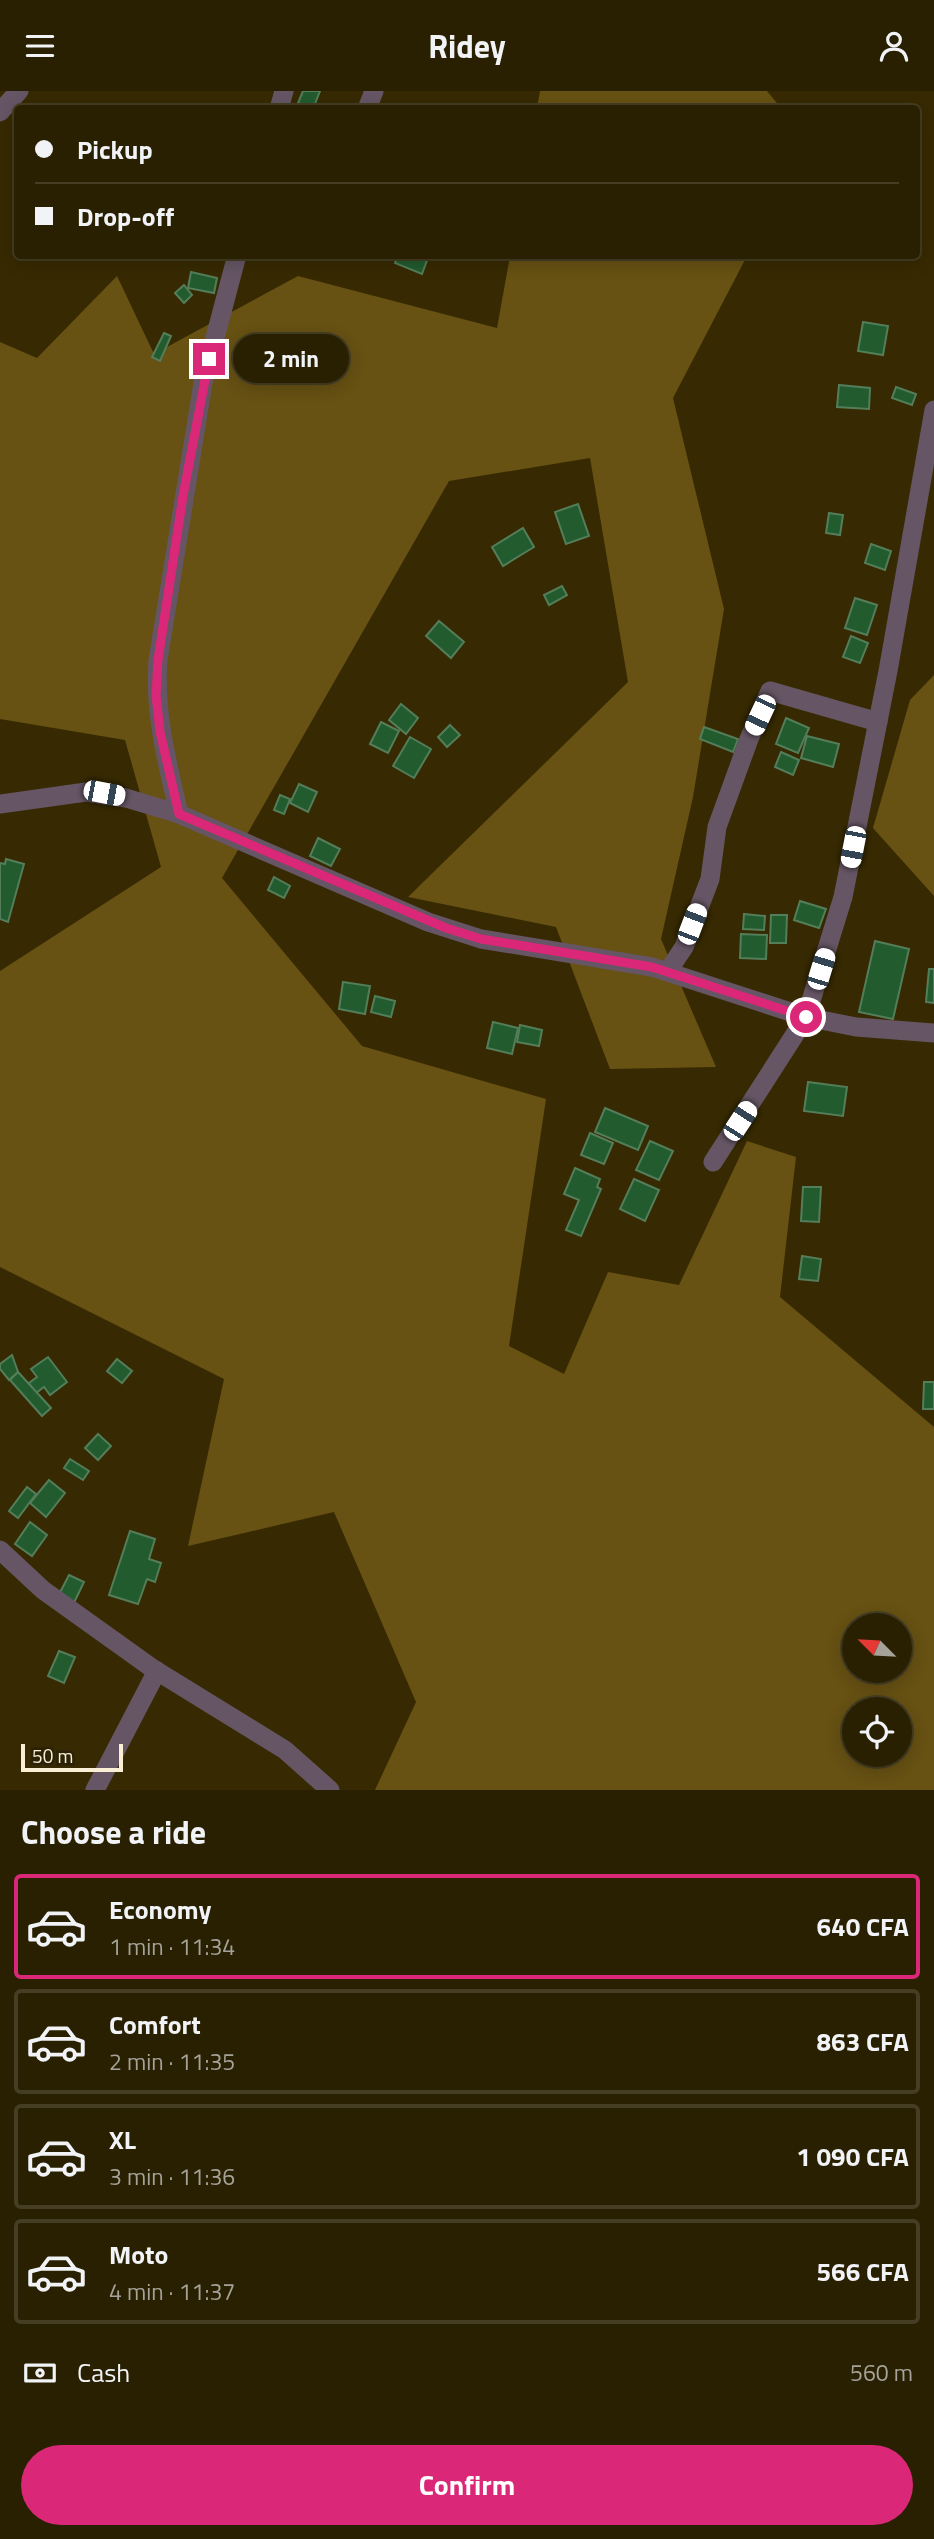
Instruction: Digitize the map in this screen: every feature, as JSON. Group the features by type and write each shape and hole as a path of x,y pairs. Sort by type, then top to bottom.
{"street":[{"path":"0,112 19,91"},
{"path":"179,814 160,732 156,695 158,660 203,383 236,259"},
{"path":"713,1162 806,1017 843,897 929,474 934,410"},
{"path":"668,971 684,947 710,879 717,827 748,739 770,691 878,722"},
{"path":"0,804 86,792 126,798 179,814 438,925 481,939 668,971 806,1017 856,1027 934,1033"},
{"path":"0,1550 43,1590 157,1671 285,1750 330,1790"},
{"path":"95,1790 157,1671"}],"shaded area":[{"path":"540,91 767,91 779,105 538,105"},
{"path":"509,259 745,259 673,398 724,609 693,797 661,939 716,1067 610,1069 556,927 408,897 628,682 590,458 449,481 222,878 362,1046 546,1099 509,1346 564,1374 608,1272 679,1285 747,1141 796,1157 780,1297 934,1427 934,1790 375,1790 416,1702 334,1512 188,1546 224,1379 0,1267 0,971 161,867 125,740 0,719 0,342 37,358 117,276 154,354 298,276 497,328"},
{"path":"934,675 934,896 873,828 910,700"}],"building":[{"path":"303,91 320,91 315,105 298,103"},
{"path":"396,259 428,259 422,274 395,263"},
{"path":"191,272 217,278 214,293 188,288"},
{"path":"184,285 192,295 184,303 175,293"},
{"path":"863,322 888,326 883,355 858,351"},
{"path":"164,333 171,336 160,361 152,357"},
{"path":"839,385 870,388 869,409 837,407"},
{"path":"896,387 916,394 912,405 892,398"},
{"path":"578,504 589,536 566,544 555,512"},
{"path":"829,513 843,515 840,535 826,533"},
{"path":"523,528 534,547 503,566 492,547"},
{"path":"871,544 891,551 885,570 865,563"},
{"path":"562,586 567,595 549,605 544,595"},
{"path":"855,598 877,605 867,635 845,628"},
{"path":"439,621 464,642 451,658 426,636"},
{"path":"851,636 868,643 860,663 843,657"},
{"path":"401,704 418,718 406,734 389,720"},
{"path":"786,718 809,728 798,753 776,744"},
{"path":"381,722 399,731 388,753 370,744"},
{"path":"450,725 460,735 447,747 438,737"},
{"path":"704,727 738,739 733,752 700,739"},
{"path":"807,736 839,744 833,767 801,758"},
{"path":"410,737 431,749 414,778 393,766"},
{"path":"781,752 799,760 793,775 775,767"},
{"path":"299,784 317,792 308,812 290,803"},
{"path":"280,795 290,799 284,814 274,810"},
{"path":"318,838 340,849 331,866 310,856"},
{"path":"6,859 24,864 8,922 0,919 0,863 5,864"},
{"path":"274,877 290,886 284,898 268,890"},
{"path":"800,901 826,909 819,928 794,920"},
{"path":"744,914 765,916 764,930 743,929"},
{"path":"771,915 787,915 786,943 770,943"},
{"path":"741,934 767,935 766,959 740,958"},
{"path":"875,941 909,949 893,1019 859,1012"},
{"path":"929,969 934,969 934,1003 926,1002"},
{"path":"343,982 370,986 365,1014 339,1009"},
{"path":"375,996 395,1001 391,1017 371,1012"},
{"path":"493,1022 518,1028 512,1054 487,1048"},
{"path":"520,1025 542,1030 539,1046 517,1042"},
{"path":"808,1082 847,1087 843,1116 804,1111"},
{"path":"605,1108 648,1126 638,1150 595,1132"},
{"path":"590,1133 613,1143 604,1164 581,1155"},
{"path":"650,1141 673,1151 659,1180 636,1170"},
{"path":"575,1168 600,1179 597,1187 601,1189 581,1236 566,1230 579,1200 564,1194"},
{"path":"634,1179 659,1190 645,1221 620,1209"},
{"path":"803,1187 821,1187 819,1222 801,1221"},
{"path":"802,1256 821,1259 818,1281 799,1279"},
{"path":"12,1355 18,1372 9,1380 0,1369 0,1364"},
{"path":"48,1357 67,1382 50,1395 44,1387 36,1393 29,1383 37,1377 31,1369"},
{"path":"117,1359 132,1371 122,1383 107,1371"},
{"path":"18,1372 51,1408 42,1416 10,1380"},
{"path":"924,1382 934,1382 934,1409 923,1409"},
{"path":"98,1434 111,1446 98,1460 85,1448"},
{"path":"70,1459 89,1471 83,1480 64,1468"},
{"path":"49,1480 65,1493 46,1517 30,1503"},
{"path":"27,1487 36,1494 18,1518 9,1511"},
{"path":"30,1522 47,1535 32,1556 15,1544"},
{"path":"130,1531 155,1539 149,1559 161,1563 155,1582 147,1579 138,1604 109,1595"},
{"path":"69,1575 84,1582 71,1609 55,1602"},
{"path":"59,1651 75,1657 64,1683 48,1676"}],"route":[{"path":"209,359 183,496 158,660 156,695 160,732 179,814 446,928 481,939 652,967 806,1017"}]}
